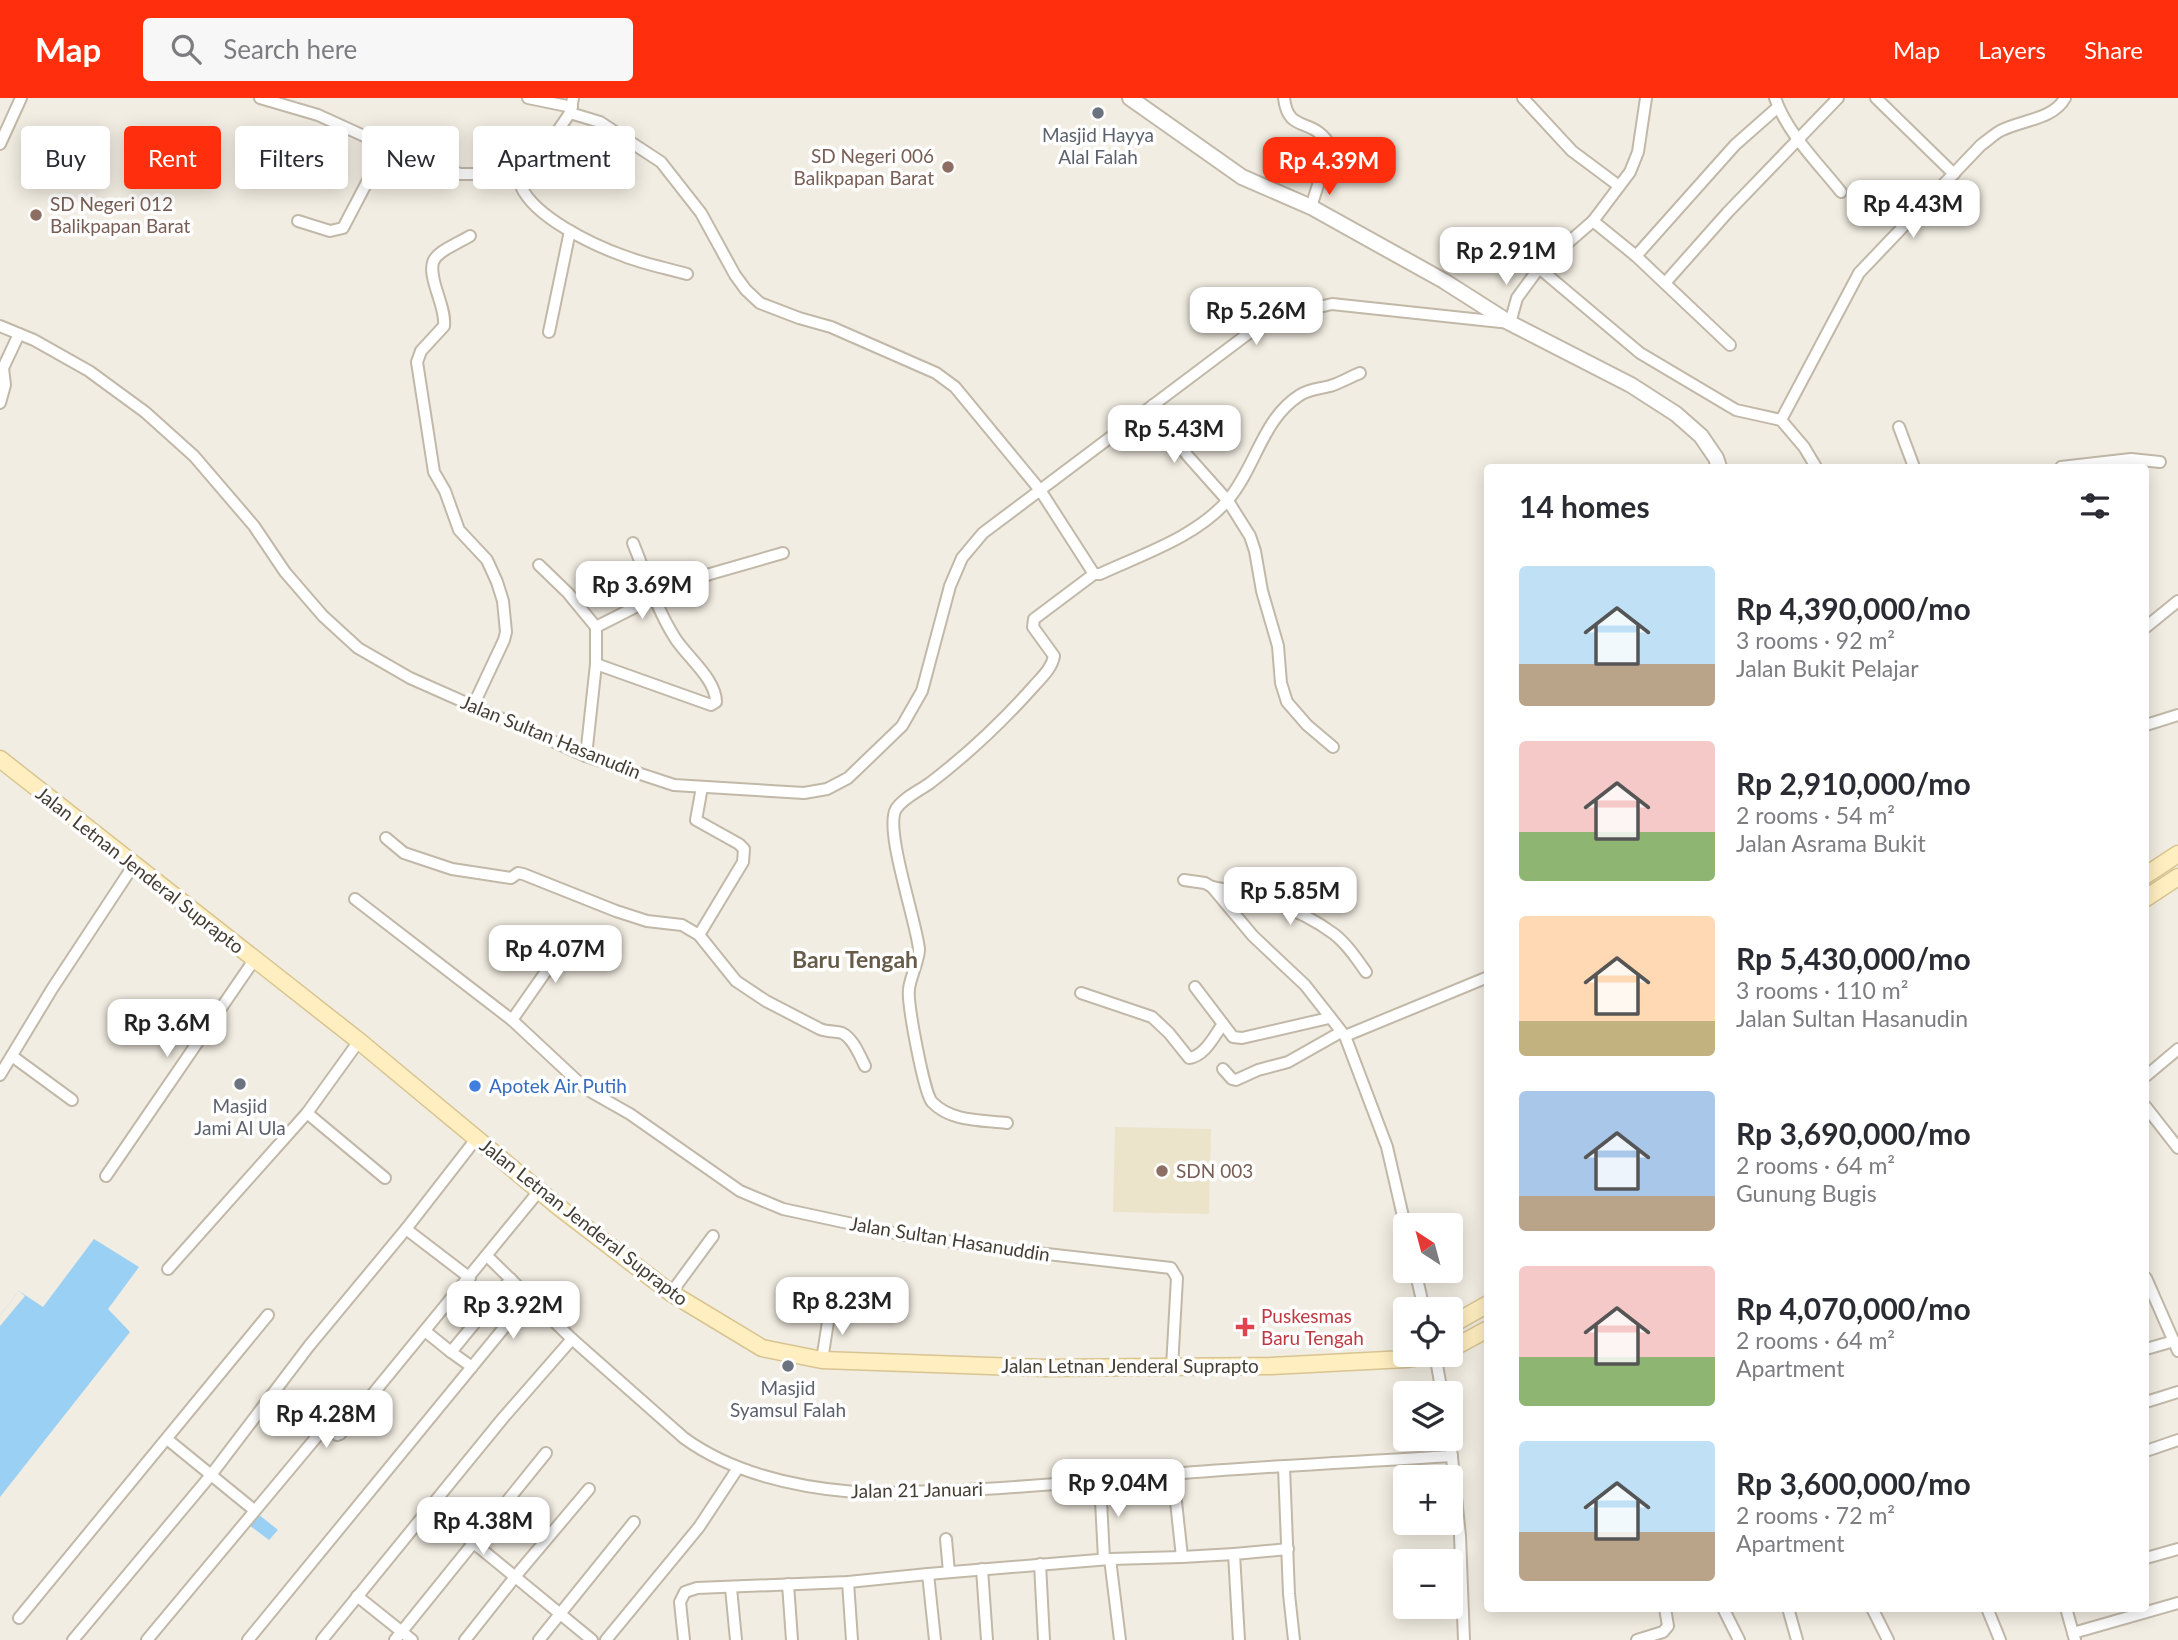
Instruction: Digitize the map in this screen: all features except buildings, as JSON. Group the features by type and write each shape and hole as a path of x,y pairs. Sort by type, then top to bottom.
{"main road":[{"name":"Jalan Letnan Jenderal Suprapto","path":"0,759 359,1041 539,1191 671,1293 762,1348 822,1360 1045,1368 1271,1366 1393,1358"},
{"path":"2149,873 2178,855"},
{"path":"2149,896 2178,877"},
{"path":"1463,1318 1484,1306"},
{"path":"1463,1342 1484,1331"}],"street":[{"path":"0,144 21,98"},
{"path":"260,98 318,115 362,135"},
{"path":"528,98 572,106 661,162 701,213 734,275 761,303 831,327 936,373 956,387 1040,490 1094,573"},
{"path":"1130,98 1242,177 1311,207 1444,281 1510,323 1517,298 1539,268 1593,221 1630,172 1638,152 1646,98"},
{"path":"1284,98 1286,113 1295,122 1320,130 1328,142 1325,163 1311,207"},
{"path":"1522,98 1572,151 1619,186"},
{"path":"1665,283 1728,212 1838,98"},
{"path":"1877,98 1954,174"},
{"path":"1781,419 1859,274 1981,145 1999,132 2050,113 2061,106 2066,98"},
{"path":"1636,256 1776,103 1798,139 1842,192"},
{"path":"559,126 572,106"},
{"path":"298,221 330,231 342,228 363,189"},
{"path":"523,189 526,197 570,231 624,256 687,274"},
{"path":"1593,221 1636,256 1730,345"},
{"path":"549,332 570,231"},
{"path":"470,236 438,254 432,261 432,277 444,315 444,326 421,351 417,362 434,472 445,491 459,530 487,560 503,601 506,632 504,640 473,706"},
{"path":"1539,268 1640,353 1737,410 1781,419 1814,464"},
{"name":"Jalan Sultan Hasanudin","path":"0,326 89,372 145,412 194,456 254,526 300,590 323,616 358,648 410,678 586,756 674,785 804,793 827,789 848,778 902,726 922,691 950,586 962,558 983,533 1249,333 1285,315 1332,304 1510,323 1632,386 1676,414 1701,436 1718,464"},
{"path":"0,403 5,386 4,364 19,334"},
{"path":"1007,1123 960,1118 930,1101 908,992 914,964 920,953 916,926 895,844 893,817 901,804 964,757 994,729 1048,669 1055,656 1033,627 1034,619 1094,573 1100,574 1182,536 1203,522 1228,501 1247,473 1262,439 1281,410 1309,390 1331,386 1360,373"},
{"path":"1153,405 1187,455 1228,501 1250,536 1278,646 1281,682 1287,702 1307,725 1333,747"},
{"path":"1899,427 1913,464"},
{"path":"2087,464 2131,459 2160,462"},
{"path":"596,664 711,705 717,698 710,683 675,637 633,543"},
{"path":"596,627 655,597 710,574 783,553"},
{"path":"539,565 568,593 596,627 596,664 586,756"},
{"path":"2149,625 2178,601"},
{"path":"2149,724 2178,715"},
{"path":"699,935 743,862 744,855 744,849 739,844 696,820 702,787"},
{"path":"386,838 404,853 452,869 510,878 519,873 616,911 647,920 682,925 699,935 736,981 766,1001 820,1029 848,1036 865,1066"},
{"path":"0,1075 52,989 133,866"},
{"path":"1184,880 1255,895 1292,910 1335,934 1366,972"},
{"path":"1212,887 1253,936 1305,985 1343,1034 1387,1147 1402,1213"},
{"path":"355,899 512,1020 548,967 578,935"},
{"path":"106,1176 254,960"},
{"path":"1223,1069 1232,1079 1239,1079 1258,1070 1288,1062 1343,1034 1484,979"},
{"path":"1195,987 1233,1037 1242,1038 1329,1018"},
{"path":"1081,993 1152,1017 1189,1058 1193,1059 1205,1049 1223,1024"},
{"name":"Jalan Sultan Hasanuddin","path":"512,1020 586,1088 702,1162 740,1191 783,1209 899,1234 994,1248 1171,1268 1177,1278 1172,1367"},
{"path":"168,1269 307,1113 359,1041"},
{"path":"2149,1073 2178,1049"},
{"path":"12,1056 72,1100"},
{"path":"2149,1111 2178,1148"},
{"path":"307,1113 385,1178"},
{"path":"73,1640 211,1475 309,1346 476,1139"},
{"path":"147,1640 324,1428 340,1434 539,1191"},
{"path":"406,1229 470,1278"},
{"path":"671,1293 713,1236"},
{"name":"Jalan 21 Januari","path":"487,1256 572,1339 697,1447 738,1468 782,1481 855,1493 1045,1487 1173,1474 1452,1456"},
{"path":"451,1352 511,1279"},
{"path":"2149,1285 2176,1346 2149,1349"},
{"path":"248,1640 530,1296"},
{"path":"822,1360 830,1309"},
{"path":"19,1618 268,1315"},
{"path":"2167,1326 2178,1321"},
{"path":"425,1331 472,1367"},
{"path":"322,1640 572,1339"},
{"path":"2149,1401 2178,1392"},
{"path":"167,1439 254,1510"},
{"path":"2149,1450 2178,1440"},
{"path":"1451,1451 1460,1536 1464,1640"},
{"path":"399,1636 546,1454"},
{"path":"1284,1466 1289,1594 1294,1640"},
{"path":"606,1640 699,1527 738,1468"},
{"path":"1173,1474 1182,1557"},
{"path":"1100,1481 1107,1559 1120,1640"},
{"path":"465,1640 589,1489"},
{"path":"430,1507 592,1640"},
{"path":"539,1640 634,1522"},
{"path":"946,1539 949,1572"},
{"path":"682,1638 680,1602 685,1592 697,1588 848,1582 1040,1564 1287,1549"},
{"path":"2149,1557 2178,1549"},
{"path":"1234,1554 1238,1640"},
{"path":"1040,1564 1044,1640"},
{"path":"982,1569 987,1640"},
{"path":"928,1574 935,1640"},
{"path":"848,1582 852,1640"},
{"path":"788,1584 792,1640"},
{"path":"732,1588 736,1640"},
{"path":"358,1596 399,1636 412,1640"},
{"path":"2067,1612 2074,1636 2178,1603"},
{"path":"1637,1640 1663,1632 1668,1626 1666,1612"},
{"path":"1725,1612 1739,1640"},
{"path":"1789,1612 1797,1640"},
{"path":"1874,1612 1888,1640"},
{"path":"1989,1612 2000,1640"}],"shaded area":[{"name":"SDN 003","path":"1115,1127 1211,1129 1209,1214 1113,1212"}],"water":[{"path":"94,1239 139,1267 108,1309 130,1332 0,1497 0,1315 19,1291 43,1307"},
{"path":"258,1514 278,1530 269,1540 249,1525"}],"pier":[{"path":"19,1291 25,1296 0,1326 0,1315"}],"place":[{"name":"Masjid Hayya Alal Falah","path":"1098,113"},
{"name":"SD Negeri 006 Balikpapan Barat","path":"948,167"},
{"name":"SD Negeri 012 Balikpapan Barat","path":"36,215"},
{"name":"Masjid Jami Al Ula","path":"240,1084"},
{"name":"Apotek Air Putih","path":"475,1086"},
{"name":"SDN 003","path":"1162,1171"},
{"name":"Puskesmas Baru Tengah","path":"1245,1327"},
{"name":"Masjid Syamsul Falah","path":"788,1366"}],"district":[{"name":"Baru Tengah","path":"855,960"}]}
